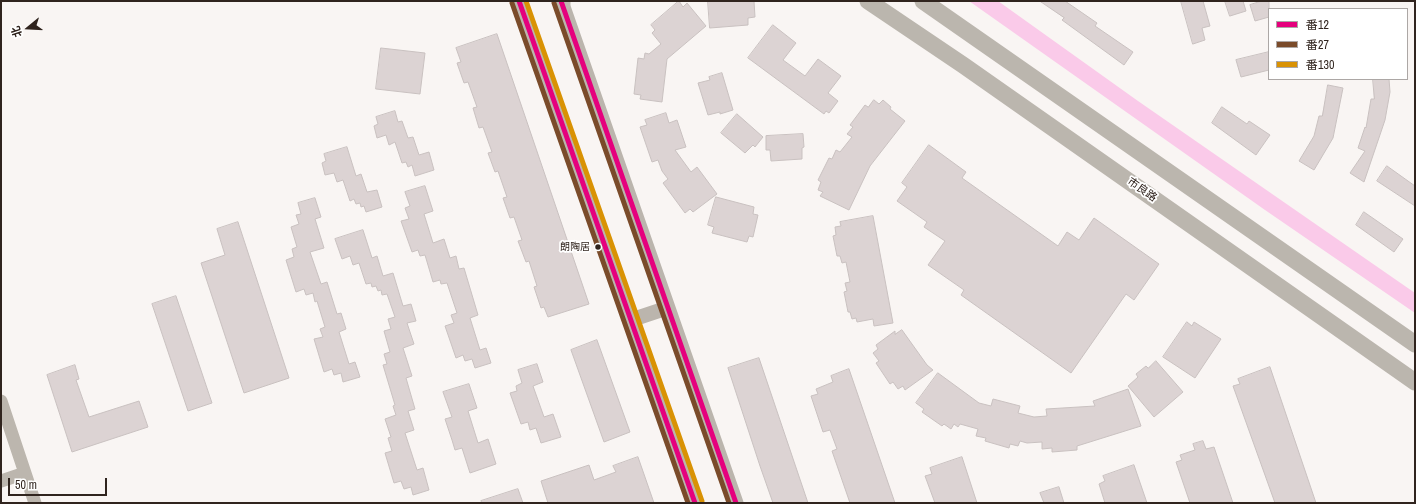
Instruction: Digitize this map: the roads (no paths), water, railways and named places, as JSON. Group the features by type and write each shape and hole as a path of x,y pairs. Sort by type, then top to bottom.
{"highway":[{"name":"市良路","path":"868,1 976,74 1415,382"},
{"path":"923,1 1415,344"}],"main road":[{"path":"519,1 696,503"},
{"path":"562,2 667,308 736,503"},
{"path":"631,320 667,308"}],"street":[{"path":"1,401 35,503"},
{"path":"1,481 25,473"}],"place":[{"name":"朗陶居","path":"598,247"}]}
